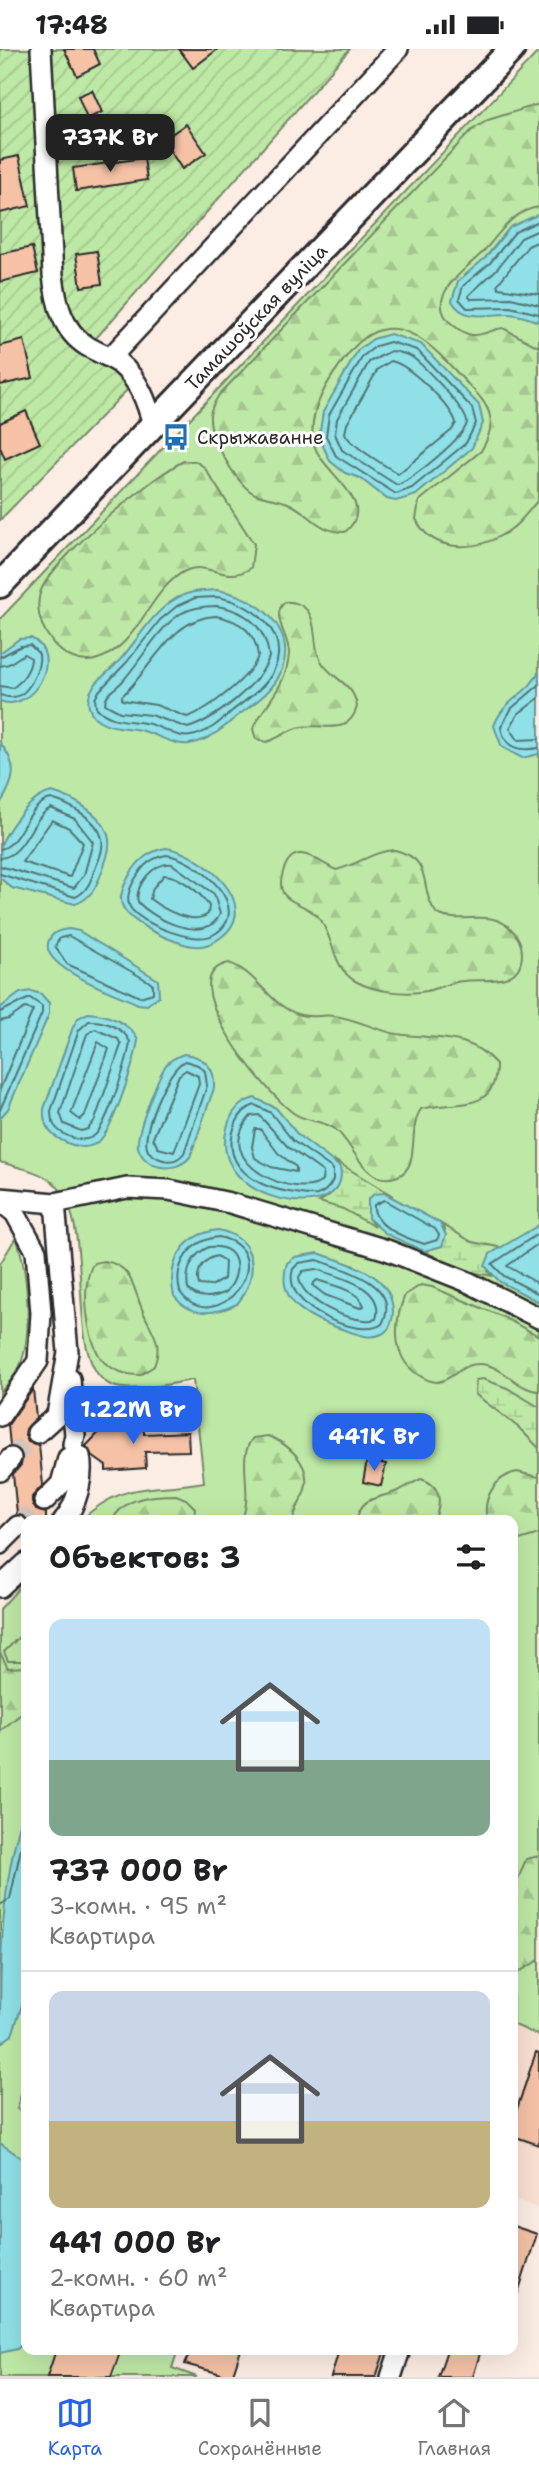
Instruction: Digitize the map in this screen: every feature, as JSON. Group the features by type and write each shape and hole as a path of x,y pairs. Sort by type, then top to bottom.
{"main road":[{"name":"Тамашоўская вуліца","path":"0,585 512,49"}],"street":[{"path":"41,49 56,297 62,316 72,332 85,345 111,357 137,384 153,425"},
{"path":"111,357 398,49"},
{"path":"0,1199 55,1203 127,1188 169,1190 230,1203 387,1251 468,1282 539,1318"},
{"path":"0,1199 15,1213 36,1251 41,1313 38,1361 0,1416"},
{"path":"55,1203 75,1447 82,1465 74,1508 68,1515"},
{"path":"37,1433 57,1415 68,1352"},
{"path":"44,1501 61,1484 75,1447"},
{"path":"0,1544 18,1526"},
{"path":"0,1587 21,1568"},
{"path":"391,2377 398,2355"}],"shaded area":[{"path":"518,2026 539,2036 539,2209 518,2201"}],"green space":[{"path":"0,49 350,49 90,345 130,387 0,520"},
{"path":"539,51 539,2036 518,2026 518,1515 87,1515 111,1499 139,1489 204,1482 193,1380 153,1387 121,1388 113,1386 97,1373 87,1350 79,1256 66,1199 50,1180 32,1171 0,1162 0,619"},
{"path":"539,104 539,207 521,213 507,224 457,276 444,295 442,305 444,315 464,333 476,335 503,328 539,347 538,500 522,519 491,541 454,546 432,538 423,530 416,519 419,501 481,451 489,435 491,421 482,400 437,352 410,333 395,329 380,330 365,337 350,352 321,395 313,419 314,444 319,455 353,499 356,510 354,521 345,532 321,526 297,508 246,488 231,469 213,434 210,415 219,395 472,130 488,120"},
{"path":"184,461 195,461 204,467 254,544 251,568 233,574 201,568 185,571 162,591 133,632 110,654 89,661 66,655 53,643 40,619 40,593 48,579 82,541 127,501"},
{"path":"285,602 298,604 309,613 321,661 352,692 357,707 348,722 341,725 301,727 266,742 256,739 253,729 280,685 287,665 288,647 279,620 279,613"},
{"path":"395,850 408,855 421,868 431,904 437,914 455,918 491,919 511,929 522,950 520,965 515,972 500,979 458,982 410,993 372,988 347,975 326,930 315,914 284,894 281,880 284,869 294,855 307,855 336,870 379,853"},
{"path":"229,963 248,974 279,1004 298,1014 335,1016 397,1034 450,1039 474,1047 496,1064 489,1091 471,1102 421,1109 415,1127 412,1156 405,1171 398,1176 376,1176 361,1163 335,1129 295,1114 282,1103 229,1037 216,1012 209,989 213,972"},
{"path":"334,1160 393,1196 384,1193 368,1218 375,1227 343,1209 319,1202 333,1192 338,1184 340,1167"},
{"path":"440,1223 472,1242 504,1248 497,1250 488,1272 493,1276 460,1270 424,1251 442,1246 445,1229"},
{"path":"16,1237 26,1284 27,1337 20,1366 0,1393 0,1264"},
{"path":"104,1261 120,1267 130,1278 157,1343 154,1366 140,1375 121,1372 108,1365 98,1354 93,1342 87,1313 87,1284 94,1263"},
{"path":"421,1285 432,1287 503,1317 539,1336 539,1391 525,1387 487,1365 465,1367 449,1378 437,1382 424,1378 409,1367 399,1348 397,1327 405,1295"},
{"path":"483,1379 507,1388 539,1407 539,1448 518,1427 475,1394 476,1380"},
{"path":"268,1436 282,1443 300,1461 306,1485 295,1515 243,1515 246,1455 253,1438"},
{"path":"517,1472 539,1477 539,1534 518,1540 518,1515 486,1515 488,1497 496,1484"},
{"path":"421,1479 428,1482 438,1495 436,1515 358,1515 365,1503"},
{"path":"176,1495 186,1499 195,1508 194,1515 116,1515 131,1502"},
{"path":"21,1586 21,2094 17,2109 21,2110 21,2355 176,2355 172,2368 197,2377 0,2377 0,1609"},
{"path":"21,1635 21,1661 8,1661 4,1652"},
{"path":"0,1653 8,1668 21,1667 21,1714 0,1731"},
{"path":"539,1856 539,1960 518,1973 518,1879 526,1859"}],"water":[{"path":"539,214 539,322 511,314 469,314 457,308 452,301 458,281 485,258 510,227"},
{"path":"390,334 421,344 479,405 483,423 472,448 416,495 396,501 387,499 360,478 345,473 330,461 319,437 323,412 358,350 373,339"},
{"path":"217,590 232,593 260,607 279,629 285,658 280,674 266,693 214,734 189,744 175,743 141,730 107,724 96,718 88,704 93,687 119,661 157,614 183,595"},
{"path":"31,638 41,646 45,657 41,681 33,692 23,699 12,703 0,701 0,653 19,639"},
{"path":"539,671 539,754 522,758 502,747 494,726 504,709 529,686"},
{"path":"0,743 10,759 13,773 9,788 0,804"},
{"path":"52,792 78,803 95,815 107,831 109,840 107,856 95,887 89,896 75,904 12,888 0,878 1,844 5,836 29,805"},
{"path":"166,848 195,859 223,882 232,896 236,911 232,925 215,941 198,946 186,945 152,931 124,909 122,893 132,871 146,856"},
{"path":"69,929 79,931 158,980 159,996 147,1005 138,1004 69,971 49,953 48,943 54,934"},
{"path":"31,991 41,994 49,1003 49,1014 8,1109 0,1118 0,1008 20,993"},
{"path":"88,1013 117,1020 129,1028 138,1040 128,1078 104,1135 93,1145 79,1147 53,1134 44,1119 44,1109 73,1027 78,1018"},
{"path":"184,1054 197,1057 207,1064 213,1075 214,1088 190,1157 177,1166 161,1167 153,1165 141,1155 138,1147 140,1131 162,1071 172,1059"},
{"path":"255,1098 276,1108 298,1135 340,1167 338,1186 325,1197 304,1201 280,1199 257,1190 238,1175 226,1154 227,1128 237,1109 244,1102"},
{"path":"384,1193 440,1223 446,1235 442,1246 424,1251 386,1234 368,1218 368,1200 374,1194"},
{"path":"539,1225 539,1302 500,1282 485,1266 490,1254"},
{"path":"218,1230 231,1234 248,1250 252,1270 249,1282 237,1304 211,1312 195,1311 180,1303 174,1296 172,1284 175,1261 187,1244 196,1237"},
{"path":"318,1253 366,1271 385,1287 393,1311 385,1332 377,1336 358,1335 309,1315 291,1300 284,1277 287,1263 295,1257"},
{"path":"21,1821 21,2008 12,2035 0,2044 3,1923"},
{"path":"0,2143 21,2158 21,2345 17,2349 0,2353"}],"building":[{"path":"64,49 93,49 100,64 77,76"},
{"path":"179,49 218,49 193,68"},
{"path":"92,90 102,112 87,119 78,96"},
{"path":"186,124 206,153 182,169 163,140"},
{"path":"19,156 30,206 0,213 0,160"},
{"path":"144,158 147,180 76,191 73,168"},
{"path":"32,247 38,273 0,282 0,254"},
{"path":"97,251 102,284 81,287 76,254"},
{"path":"24,340 33,378 0,385 0,346"},
{"path":"26,411 40,443 5,459 0,447 0,423"},
{"path":"33,1389 36,1418 26,1429 25,1435 28,1442 39,1445 43,1485 32,1497 32,1503 36,1510 46,1515 21,1516 17,1514 13,1474 21,1465 23,1455 18,1448 10,1446 8,1425"},
{"path":"143,1423 144,1434 188,1432 189,1451 145,1452 146,1468 106,1471 106,1466 92,1456 86,1446 105,1426"},
{"path":"367,1460 386,1464 381,1486 363,1482"},
{"path":"536,2052 539,2053 539,2145 518,2138 518,2106"},
{"path":"518,2228 537,2234 518,2293"},
{"path":"54,2355 119,2355 111,2377 47,2377"},
{"path":"188,2355 239,2355 232,2377 185,2364"},
{"path":"338,2355 383,2355 376,2377 331,2377"},
{"path":"445,2355 480,2355 473,2377 438,2377"}],"tunnel":[{"path":"11,1458 37,1433"},
{"path":"29,1515 44,1501"},
{"path":"18,1526 21,1523"}],"place":[{"name":"Скрыжаванне","path":"176,437"}]}
